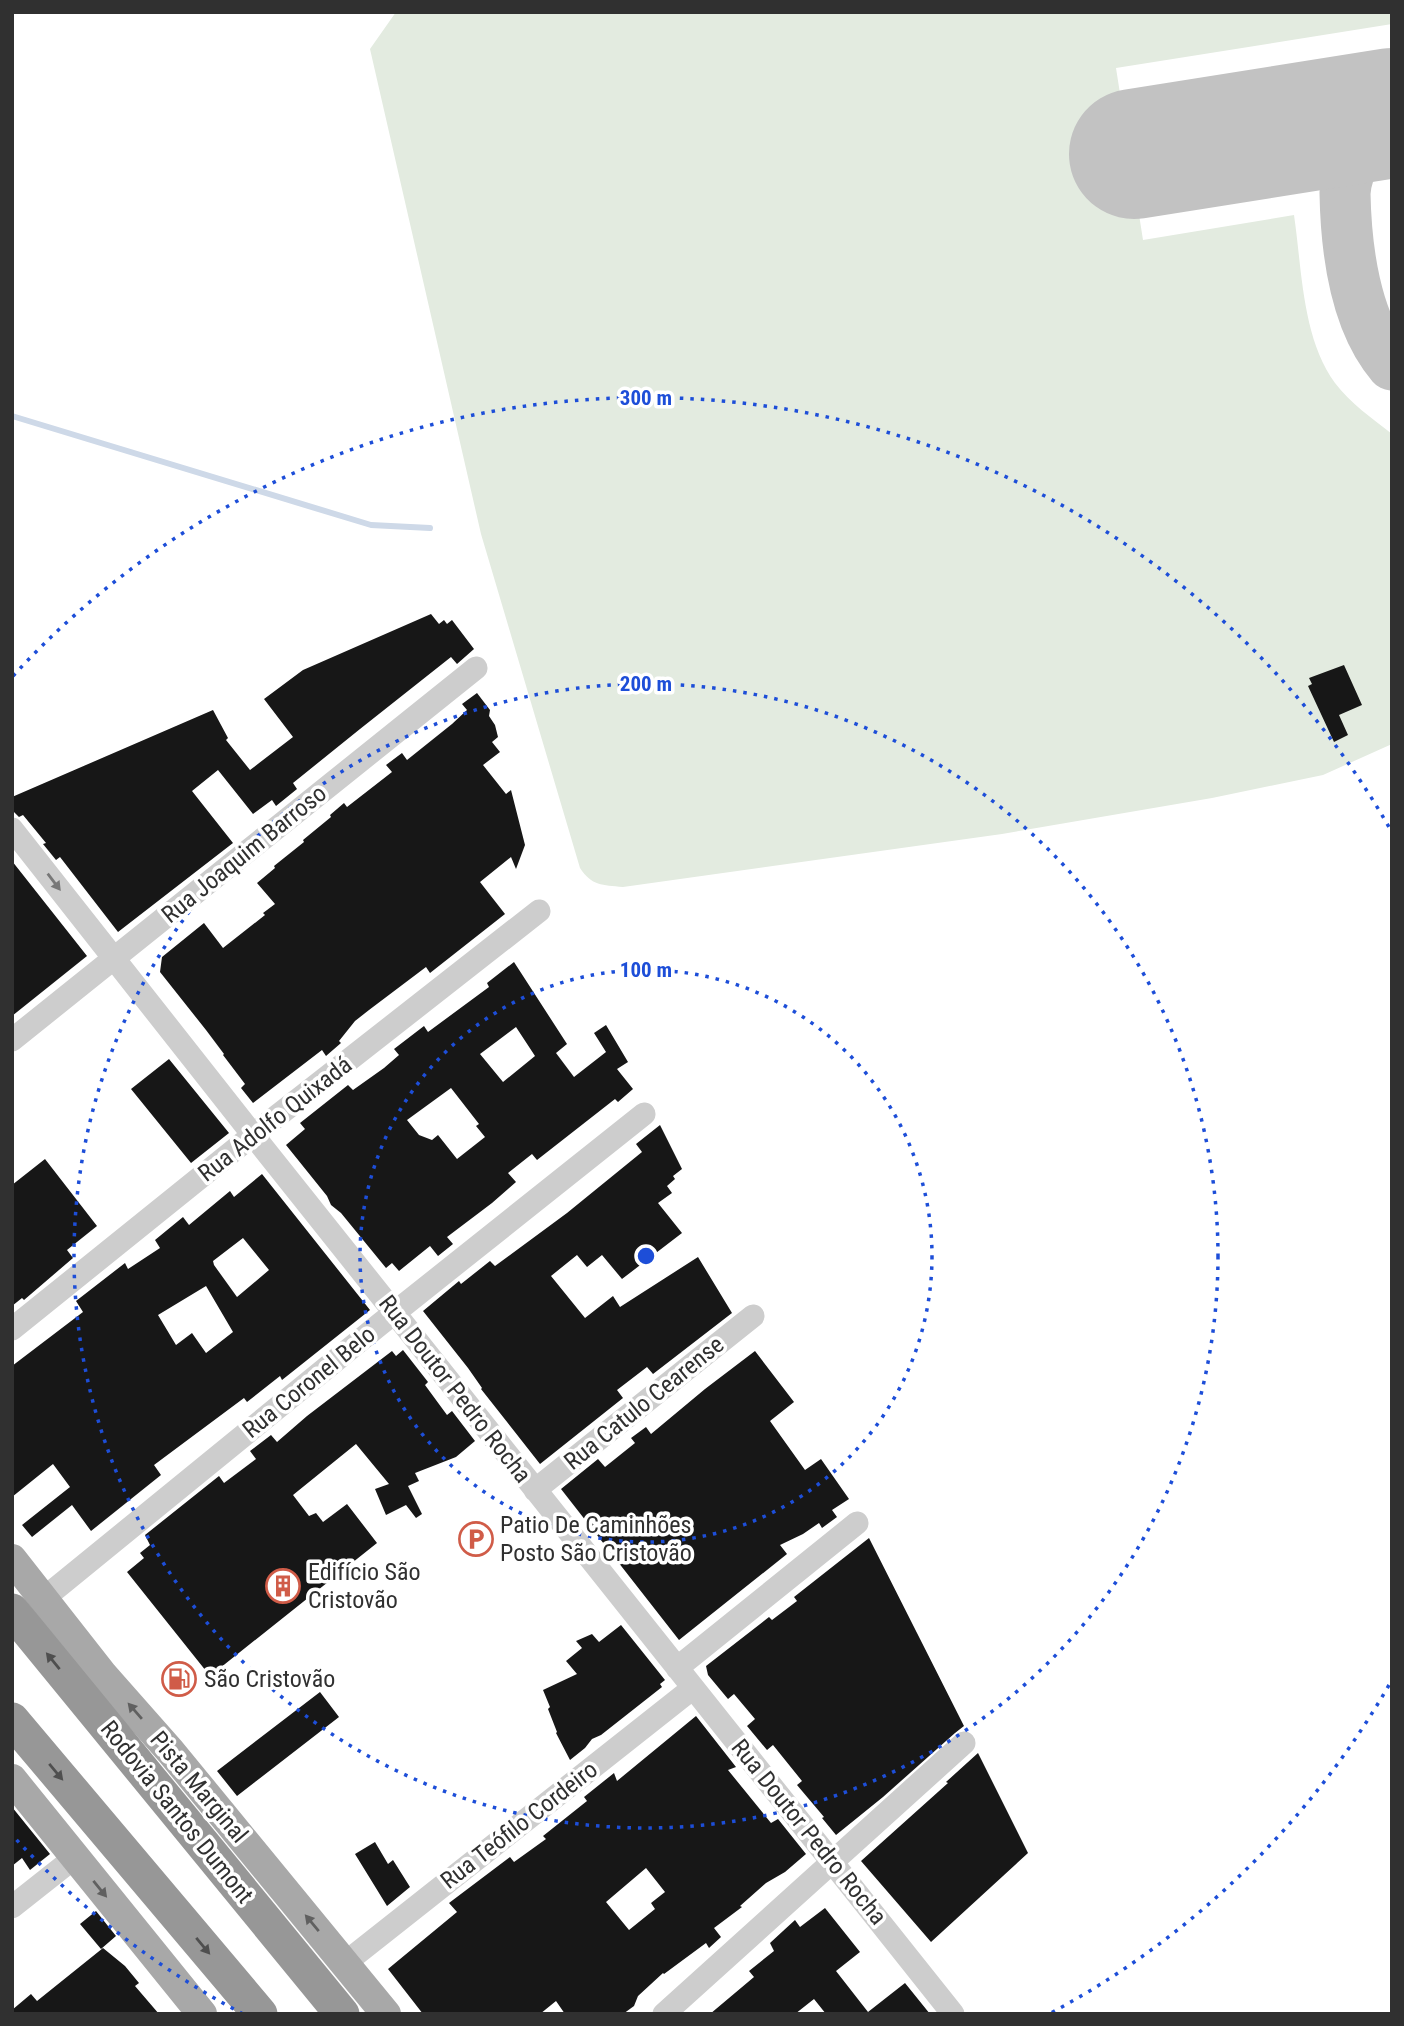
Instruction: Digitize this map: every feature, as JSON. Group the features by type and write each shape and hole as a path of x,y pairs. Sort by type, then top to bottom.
{"highway":[{"name":"Rodovia Santos Dumont","path":"28,1605 342,2014"},
{"path":"13,1720 260,2014"}],"main road":[{"name":"Pista Marginal","path":"12,1559 28,1605 103,1675 171,1752 386,2014"},
{"path":"12,1779 202,2014"}],"street":[{"name":"Rua Joaquim Barroso","path":"12,1040 475,668"},
{"name":"Rua Doutor Pedro Rocha","path":"12,829 953,2014"},
{"name":"Rua Adolfo Quixadá","path":"12,1329 253,1135 539,911"},
{"name":"Rua Coronel Belo","path":"28,1605 644,1114"},
{"name":"Rua Catulo Cearense","path":"535,1490 753,1316"},
{"path":"677,1668 857,1523"},
{"name":"Rua Teófilo Cordeiro","path":"345,1962 693,1688"},
{"path":"664,2014 964,1743"},
{"path":"12,1907 75,1858"}],"shaded area":[{"path":"396,12 1392,12 1392,24 1116,68 1143,240 1294,215 1305,302 1324,365 1348,397 1392,434 1392,744 1323,775 1212,798 1002,834 623,887 593,881 580,868 481,534 370,49"}],"building":[{"path":"431,614 439,624 444,620 447,624 452,620 474,649 457,664 451,657 360,729 293,783 297,789 276,806 272,800 253,814 218,770 192,791 233,843 118,932 60,857 56,860 23,815 19,817 12,810 12,797 213,710 228,738 226,740 250,770 293,737 264,699 303,670"},
{"path":"1344,665 1362,705 1339,715 1348,735 1334,742 1308,686 1312,684 1309,678"},
{"path":"477,693 490,710 489,716 498,737 492,742 500,752 483,765 506,794 511,790 525,845 516,869 511,857 480,882 505,914 430,973 426,967 355,1021 339,1041 341,1043 326,1056 322,1050 253,1103 241,1088 245,1084 224,1054 160,972 162,957 204,923 223,948 265,915 263,913 275,904 257,883 344,803 347,807 392,772 386,765 402,753 407,760 452,724 467,710 462,704"},
{"path":"12,861 87,956 12,1016"},
{"path":"514,962 567,1044 556,1053 574,1077 606,1052 594,1033 606,1025 628,1062 617,1069 633,1089 618,1102 615,1099 537,1160 532,1154 508,1173 516,1182 447,1237 453,1244 438,1256 430,1246 399,1271 392,1263 386,1268 341,1213 331,1205 327,1196 286,1145 305,1129 300,1123 348,1085 353,1090 384,1068 399,1055 394,1049 424,1026 428,1032 489,987 487,983","holes":["516,1027 535,1056 503,1082 480,1054","451,1088 479,1124 476,1126 485,1137 457,1159 438,1135 432,1140 419,1135 407,1120"]},
{"path":"169,1059 229,1133 191,1163 131,1089"},
{"path":"660,1125 682,1169 673,1176 675,1179 667,1186 672,1193 658,1203 682,1233 622,1279 602,1255 587,1267 577,1255 551,1276 585,1318 613,1296 620,1307 698,1257 732,1313 653,1374 647,1367 617,1390 623,1398 540,1464 423,1311 459,1281 461,1284 490,1261 495,1266 567,1213 642,1152 636,1144"},
{"path":"45,1159 97,1226 67,1250 73,1258 24,1300 22,1298 12,1306 12,1185"},
{"path":"262,1174 370,1310 282,1380 280,1376 247,1402 244,1398 154,1465 161,1475 91,1531 72,1505 32,1537 22,1525 70,1487 53,1464 12,1497 12,1366 83,1312 76,1301 125,1263 128,1269 160,1248 155,1240 183,1217 189,1225 230,1191 234,1197","holes":["243,1238 269,1270 237,1297 213,1261","206,1286 233,1332 206,1353 192,1333 176,1345 158,1315"]},
{"path":"403,1350 428,1382 425,1385 447,1415 452,1411 475,1441 456,1457 415,1473 419,1481 408,1486 422,1514 416,1518 406,1505 386,1515 375,1489 389,1484 356,1444 293,1495 309,1516 316,1513 323,1522 347,1504 377,1543 210,1676 127,1572 144,1558 140,1553 150,1545 145,1535 219,1476 224,1483 256,1459 250,1451 271,1435 277,1442 392,1351 396,1356"},
{"path":"755,1351 794,1402 770,1421 805,1470 821,1459 849,1499 832,1510 837,1517 822,1528 819,1523 780,1545 787,1554 679,1640 561,1489 598,1459 605,1467 635,1443 631,1438 646,1427 651,1434"},
{"path":"869,1538 964,1726 836,1835 797,1785 802,1781 773,1745 767,1750 747,1726 755,1719 734,1694 728,1699 708,1675 706,1666 769,1617 772,1620 797,1601 794,1597"},
{"path":"621,1625 665,1680 660,1684 662,1687 601,1735 592,1739 570,1760 556,1733 543,1690 577,1674 566,1661 582,1648 576,1641 592,1634 599,1642"},
{"path":"320,1692 339,1717 237,1796 217,1771"},
{"path":"696,1716 736,1767 728,1770 771,1823 778,1819 806,1854 785,1872 766,1883 740,1906 742,1907 714,1928 721,1937 709,1948 706,1943 663,1973 638,1996 634,2006 623,2014 565,2014 556,2001 540,2014 423,2014 388,1969 457,1912 449,1903 510,1857 514,1862 546,1839 543,1836 587,1801 584,1797 614,1773 617,1781","holes":["646,1868 665,1892 651,1903 655,1909 629,1930 606,1902"]},
{"path":"978,1753 1028,1853 931,1942 861,1861"},
{"path":"12,1807 50,1854 30,1870 22,1858 12,1866"},
{"path":"375,1842 388,1864 393,1860 410,1887 387,1906 355,1854"},
{"path":"825,1908 860,1952 836,1971 868,2012 905,1983 930,2014 826,2014 814,1999 795,2014 710,2014 754,1977 749,1971 774,1951 770,1943 783,1931 795,1920 800,1927"},
{"path":"96,1911 116,1936 101,1949 80,1924"},
{"path":"103,1948 125,1966 139,1983 135,1986 159,2014 12,2014 12,2010 31,1994 37,2001"}],"waterway":[{"path":"12,416 371,525 430,528"}],"taxiway":[{"path":"1392,128 1359,154 1350,172 1345,193 1351,260 1361,306 1379,348 1392,365"}],"runway":[{"path":"1134,154 1392,113"}],"place":[{"name":"Patio De Caminhões Posto São Cristovão","path":"476,1539"},
{"name":"Edifício São Cristovão","path":"283,1586"},
{"name":"São Cristovão","path":"179,1679"}]}
